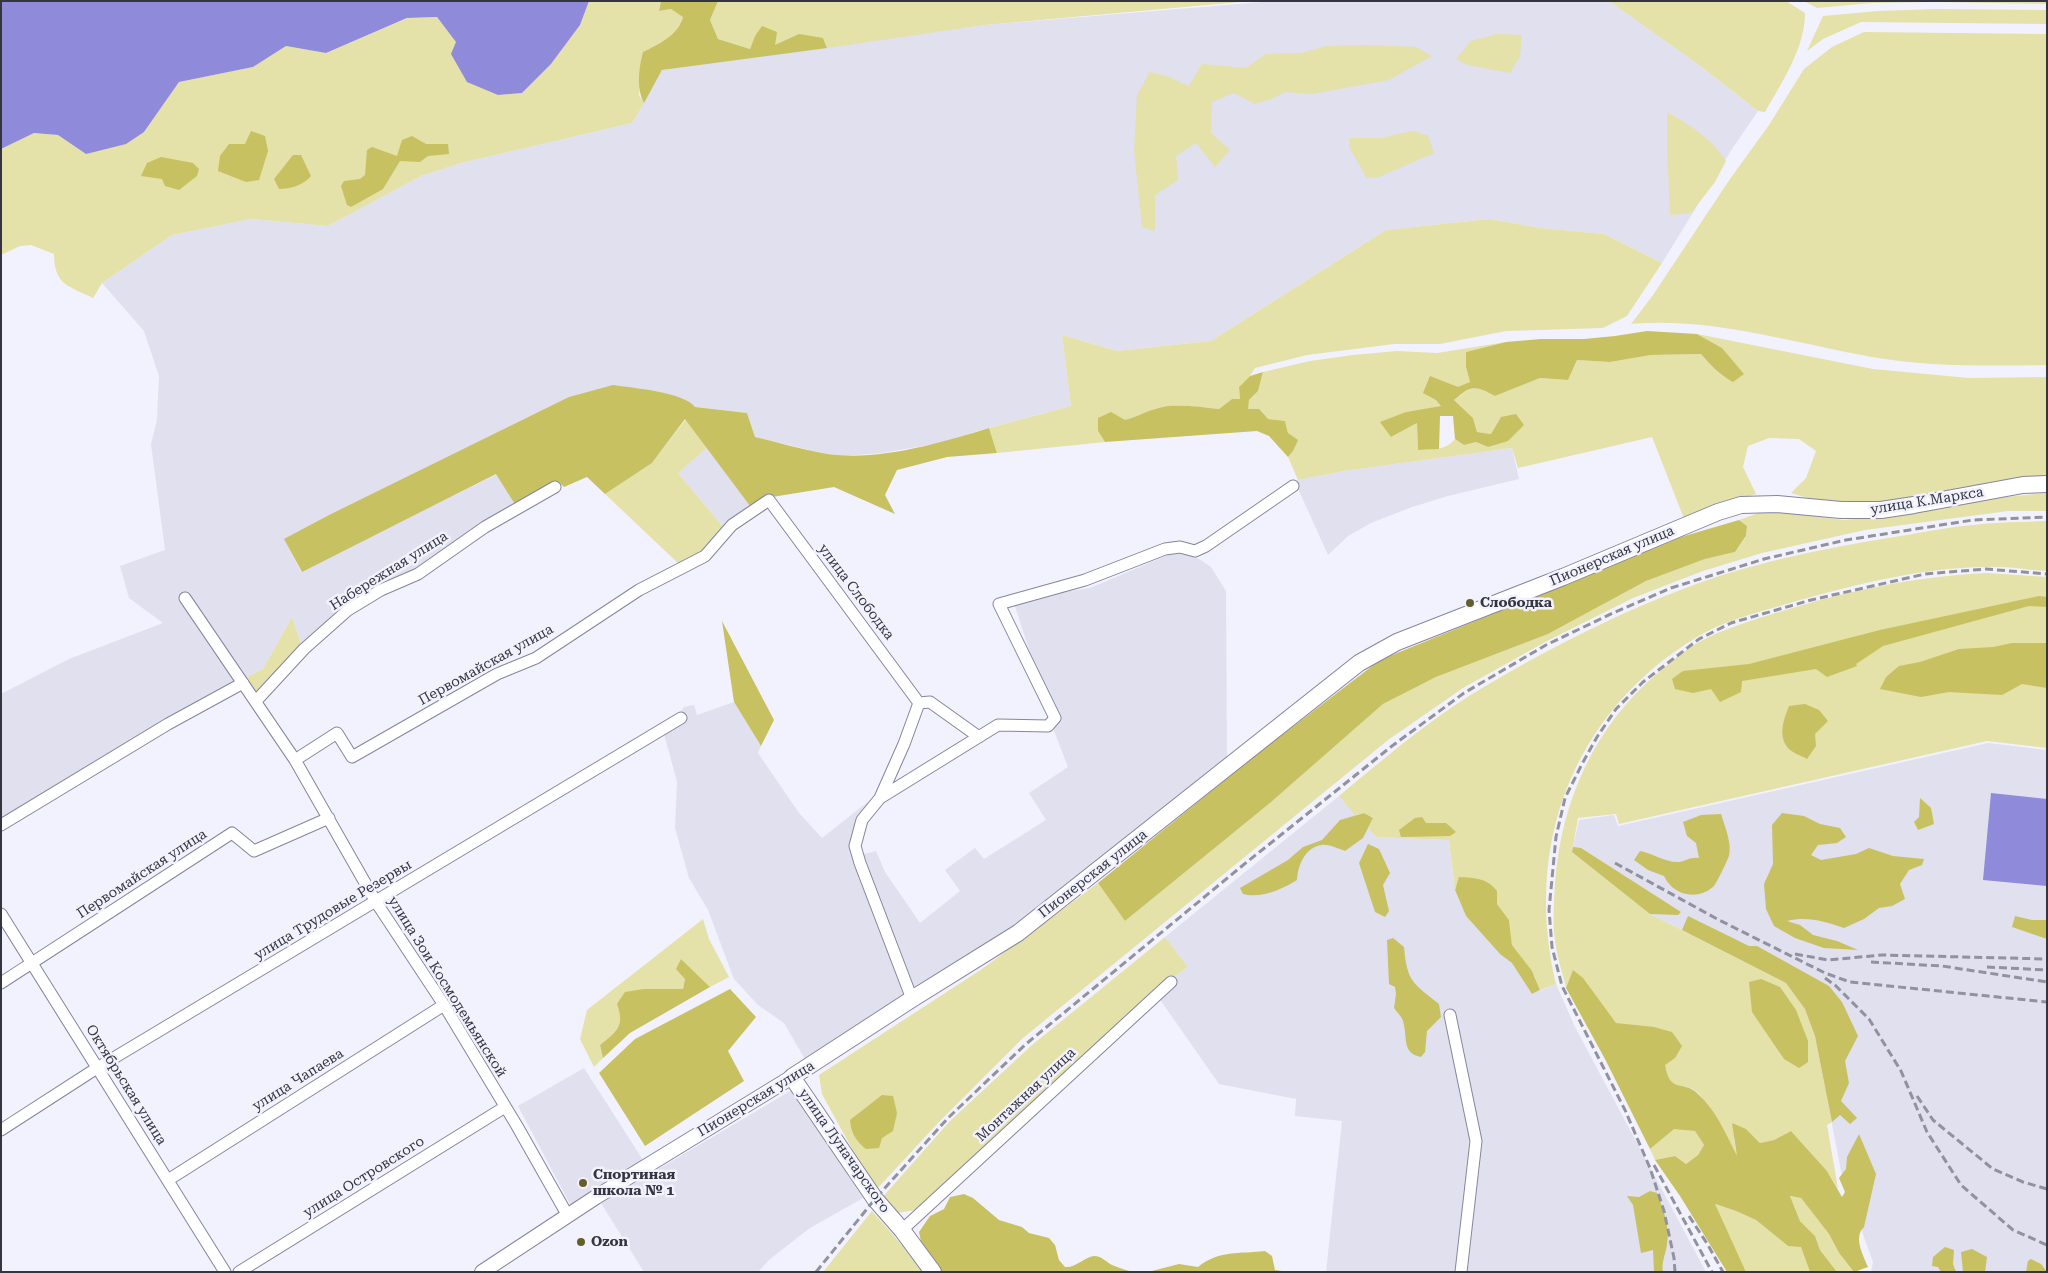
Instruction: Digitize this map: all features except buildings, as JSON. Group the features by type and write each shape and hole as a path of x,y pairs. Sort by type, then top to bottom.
{"main road":[{"name":"улица К.Маркса","path":"1718,512 1741,505 1777,504 1841,510 1881,510 1914,506 2023,485 2047,484"},
{"name":"Пионерская улица","path":"792,1077 1018,933 1359,663 1397,642 1563,577 1718,512"},
{"name":"улица Луначарского","path":"792,1077 875,1199 902,1230 933,1272"}],"street":[{"path":"880,798 998,725 1048,726 1055,718 999,604 1085,580 1165,549 1180,547 1195,551 1206,546 1293,486"},
{"name":"Набережная улица","path":"256,701 304,649 348,610 381,590 418,574 485,527 554,487"},
{"name":"улица Слободка","path":"768,500 919,703"},
{"name":"Первомайская улица","path":"295,760 337,733 352,757 497,674 536,658 639,590 705,556 732,525 768,500"},
{"name":"улица Зои Космодемьянской","path":"185,598 295,760 376,902 444,1005 517,1126 568,1216"},
{"path":"1,825 168,724 243,683"},
{"path":"912,999 860,863 856,846 862,820 880,798 904,744 919,703 930,702 979,737"},
{"name":"улица Трудовые Резервы","path":"1,1130 98,1068 681,718"},
{"name":"Первомайская улица","path":"1,983 232,833 254,851 329,818"},
{"name":"Октябрьская улица","path":"1,914 225,1272"},
{"name":"Монтажная улица","path":"902,1230 1171,982"},
{"name":"улица Чапаева","path":"168,1180 444,1005"},
{"path":"1450,1015 1476,1141 1461,1272"},
{"name":"Пионерская улица","path":"482,1272 596,1196 792,1077"},
{"name":"улица Островского","path":"239,1272 505,1108"}],"shaded area":[{"path":"1,1 589,1 580,25 551,64 522,93 498,95 467,82 451,54 456,42 437,17 407,18 326,53 286,46 253,67 179,82 144,132 126,144 86,154 58,135 34,133 1,149"},
{"path":"589,1 661,1 659,11 671,9 683,16 681,23 672,34 643,52 639,95 644,103 632,123 461,163 421,176 328,226 251,219 172,235 102,283 93,298 64,283 57,272 54,254 31,245 20,246 1,255 1,149 34,133 58,135 86,154 144,132 179,82 253,67 286,46 326,53 408,18 437,17 498,95 522,93 551,64 580,25"},
{"path":"661,1 718,1 710,20 718,39 750,49 755,36 762,26 777,32 775,45 799,34 823,38 827,48 662,70 644,103 639,84 639,71 643,52 672,34 681,23 683,17 671,9 659,11"},
{"path":"718,1 1251,1 985,25 827,48 823,38 775,46 755,36 750,49 718,39 710,20"},
{"path":"1275,1 1609,1 1699,65 1758,111 1732,149 1662,263 1604,234 1540,228 1489,219 1386,230 1211,341 1117,351 1062,335 1071,406 977,431 946,442 882,453 843,456 755,437 747,413 695,407 435,464 329,515 285,540 301,572 497,474 516,506 302,647 292,617 263,669 208,696 1,820 1,694 69,659 163,623 129,598 120,566 165,550 151,444 157,420 159,376 144,331 102,283 172,235 251,219 328,226 421,176 461,163 632,123 662,70 985,25"},
{"path":"1609,1 1786,1 1805,13 1804,26 1797,52 1765,112 1758,111 1699,65"},
{"path":"1804,1 2047,1 2047,4 1872,3 1817,8"},
{"path":"1936,9 2047,10 2047,24 1861,22 1823,39 1807,51 1823,16 1878,11"},
{"path":"1864,32 2047,34 2047,365 1981,366 1915,363 1872,357 1722,328 1692,324 1631,324 1653,295 1730,179 1769,125 1804,69 1832,47"},
{"path":"1497,34 1522,35 1520,56 1510,73 1467,65 1456,59 1471,41"},
{"path":"1327,46 1416,47 1432,56 1389,80 1312,94 1285,92 1255,104 1234,93 1212,102 1211,133 1230,150 1215,167 1196,143 1176,156 1178,180 1155,195 1155,231 1142,227 1134,150 1137,95 1150,72 1169,77 1189,86 1202,64 1246,68 1266,54 1301,53"},
{"path":"1667,112 1707,139 1726,161 1715,182 1691,213 1670,215"},
{"path":"251,131 265,136 268,151 259,180 246,182 218,171 220,156 229,144 245,144"},
{"path":"1413,131 1428,136 1434,153 1379,177 1367,178 1349,147 1350,138 1381,138"},
{"path":"412,136 426,144 448,144 449,154 428,156 420,162 400,161 383,189 351,207 347,205 341,186 344,181 360,179 365,175 367,150 372,147 397,156 402,140"},
{"path":"293,155 301,155 311,176 305,182 296,186 279,189 274,179"},
{"path":"161,157 193,163 199,169 197,176 179,190 165,186 162,179 141,176 147,163"},
{"path":"1489,219 1540,228 1604,234 1662,263 1627,316 1603,328 1506,331 1440,344 1394,344 1307,355 1255,368 1239,387 1240,399 1232,399 1219,409 1178,405 1154,409 1098,431 1105,442 997,453 989,428 1071,406 1062,335 1117,351 1211,341 1386,230"},
{"path":"1647,331 1697,334 1722,348 1744,374 1733,382 1716,370 1701,354 1651,355 1610,362 1577,360 1568,380 1540,378 1495,396 1478,388 1469,389 1454,400 1473,418 1477,432 1491,434 1501,417 1516,414 1524,425 1508,441 1488,447 1476,442 1464,445 1455,439 1453,416 1440,416 1439,449 1418,450 1417,423 1391,437 1380,422 1406,412 1441,406 1436,400 1423,393 1430,376 1458,387 1470,382 1466,367 1466,352 1506,342 1541,339 1584,339"},
{"path":"1697,334 1873,369 1969,378 2047,377 2047,476 1898,500 1847,502 1819,500 1791,493 1806,478 1816,451 1799,439 1769,438 1748,446 1743,467 1756,494 1715,506 1685,521 1652,437 1518,468 1512,448 1344,471 1298,480 1288,457 1293,451 1285,421 1268,419 1247,409 1249,400 1258,391 1263,372 1310,361 1353,355 1397,351 1437,353 1506,342 1466,352 1466,367 1470,382 1436,400 1442,406 1406,412 1391,437 1417,423 1418,450 1447,446 1455,439 1464,445 1476,442 1488,447 1501,417 1491,434 1477,432 1473,418 1454,400 1473,389 1482,390 1495,396 1540,378 1568,380 1577,360 1610,362 1651,355 1701,354 1708,363 1728,379 1733,381 1743,374 1722,348"},
{"path":"1263,372 1258,391 1249,400 1248,409 1259,409 1268,419 1285,421 1288,433 1298,440 1288,457 1269,436 1257,431 1105,442 1098,431 1098,418 1111,412 1125,420 1151,410 1170,406 1219,409 1232,399 1240,399 1239,387 1250,376"},
{"path":"613,385 669,394 689,402 695,407 747,413 755,437 805,450 842,455 885,453 950,440 989,428 997,453 947,457 897,470 885,495 895,514 834,487 772,497 768,495 750,506 685,419 652,463 605,494 587,477 564,487 558,481 516,506 496,474 302,572 284,539 569,397"},
{"path":"686,419 707,448 678,473 724,528 703,553 679,564 605,494 652,463"},
{"path":"707,448 750,506 724,528 678,473"},
{"path":"1512,448 1519,479 1448,496 1412,507 1371,523 1348,536 1328,555 1295,482 1344,471"},
{"path":"2047,493 2047,511 2008,511 1865,530 1762,553 1703,571 1633,598 1547,641 1463,688 1388,740 1023,1038 938,1123 875,1191 822,1094 819,1075 982,969 1098,883 1125,921 1270,803 1383,704 1436,677 1548,634 1646,581 1705,559 1735,552 1746,537 1747,526 1739,520 1761,512 1780,512 1843,520 1878,517 2005,497"},
{"path":"1739,520 1747,526 1746,536 1735,552 1705,559 1646,581 1548,634 1436,677 1383,704 1270,803 1125,921 1098,883 1252,758 1380,660 1681,537"},
{"path":"2047,521 2047,571 2001,567 1936,570 1883,579 1832,591 1749,615 1707,631 1654,668 1618,703 1589,743 1568,786 1553,833 1547,882 1547,932 1556,984 1540,990 1535,977 1512,945 1509,920 1497,904 1497,891 1460,877 1455,890 1449,840 1376,837 1368,828 1373,818 1364,813 1355,815 1339,796 1419,731 1469,696 1564,642 1664,597 1732,572 1841,546 1956,527 1991,523"},
{"path":"1180,550 1196,557 1211,567 1226,591 1227,759 1013,929 914,991 863,861 864,854 876,851 885,872 920,923 960,891 945,870 975,848 984,859 1046,820 1029,793 1068,767 1053,728 1060,715 1032,659 1015,606 1037,596 1090,588"},
{"path":"1987,573 2047,577 2047,748 1987,741 1619,824 1616,814 1578,818 1572,852 1650,914 1786,983 1805,1009 1815,1036 1832,1122 1827,1125 1838,1189 1827,1171 1791,1131 1774,1140 1760,1143 1746,1129 1734,1139 1738,1159 1712,1113 1697,1092 1677,1085 1670,1079 1664,1064 1675,1058 1633,1026 1616,1023 1573,971 1566,988 1554,931 1555,883 1565,823 1585,767 1600,740 1617,716 1636,693 1664,668 1679,655 1701,641 1740,625 1830,597 1908,581","holes":["1773,1041 1808,1041 1784,1059"]},
{"path":"2039,596 2047,597 2047,607 2029,606 1883,646 1856,664 1857,666 1827,677 1816,669 1742,681 1741,692 1720,702 1711,689 1693,693 1675,689 1672,679 1683,671 1749,664 1880,630"},
{"path":"292,617 302,647 255,693 245,678 263,669"},
{"path":"722,621 774,720 761,746 734,702"},
{"path":"2012,643 2047,643 2047,688 2022,684 2002,695 1949,692 1921,697 1880,689 1886,677 1899,666 1920,662 1959,649 1993,647"},
{"path":"734,702 761,746 758,753 799,813 822,838 874,797 852,846 906,995 806,1061 784,1023 758,1005 734,979 708,910 689,878 675,828 677,782 661,723 679,714 684,707 694,705 697,715"},
{"path":"1805,704 1819,710 1828,721 1815,734 1816,746 1807,759 1789,749 1785,744 1782,733 1789,706"},
{"path":"1988,743 2047,750 2047,1272 1871,1272 1873,1262 1842,1176 1815,1036 1786,983 1650,914 1572,852 1579,820 1614,815 1618,826"},
{"path":"1991,793 2047,799 2047,886 1983,880"},
{"path":"1339,796 1376,837 1449,840 1455,890 1466,916 1500,954 1512,962 1532,994 1556,984 1575,1027 1706,1272 1326,1272 1342,1121 1295,1116 1296,1099 1219,1084 1154,991 1188,967 1165,937"},
{"path":"1920,798 1931,808 1934,824 1918,830 1914,822 1919,817"},
{"path":"1364,813 1373,818 1363,838 1345,851 1328,845 1316,846 1307,853 1301,863 1297,880 1278,890 1264,894 1243,894 1240,888 1288,860 1303,847 1322,840 1340,820"},
{"path":"1782,813 1804,816 1820,824 1840,828 1846,837 1837,843 1818,845 1811,855 1821,860 1856,854 1869,848 1893,856 1924,859 1922,865 1909,870 1900,884 1905,899 1892,906 1879,908 1864,919 1844,928 1815,920 1787,921 1800,925 1813,935 1837,941 1858,950 1824,948 1795,938 1774,926 1766,909 1764,884 1773,864 1772,825"},
{"path":"1721,814 1729,840 1730,851 1713,887 1706,891 1692,895 1679,892 1668,883 1664,876 1648,870 1634,860 1640,851 1674,862 1699,858 1696,843 1687,836 1683,822 1701,815"},
{"path":"1422,817 1426,823 1446,823 1456,832 1450,836 1401,837 1399,830 1415,818"},
{"path":"1368,844 1379,849 1390,873 1383,885 1389,911 1385,917 1375,912 1359,863"},
{"path":"1573,847 1581,848 1681,912 1678,915 1650,914 1572,852"},
{"path":"1459,877 1485,881 1497,891 1497,904 1509,920 1512,945 1532,971 1540,990 1532,994 1512,963 1500,954 1466,916 1455,890"},
{"path":"1688,916 1749,946 1757,946 1829,986 1842,1002 1858,1036 1845,1061 1849,1083 1841,1101 1857,1118 1850,1124 1840,1115 1832,1122 1815,1036 1805,1009 1786,983 1682,930"},
{"path":"2015,916 2032,920 2047,920 2047,939 2012,927"},
{"path":"703,919 709,939 729,977 710,987 681,959 685,979 683,989 644,989 622,1018 618,1030 600,1045 603,1058 594,1067 580,1039 587,1010"},
{"path":"1165,937 1188,967 1154,991 916,1210 896,1213 881,1199 950,1121 1032,1045"},
{"path":"1393,938 1404,947 1407,968 1413,981 1439,1004 1441,1017 1427,1031 1425,1052 1421,1057 1410,1052 1406,1044 1403,1021 1394,1008 1396,994 1395,987 1389,984 1387,940"},
{"path":"681,959 710,987 630,1033 603,1058 600,1045 618,1028 620,1018 617,1004 625,992 644,989 683,989 685,979 676,969"},
{"path":"1573,970 1583,978 1616,1023 1654,1027 1672,1032 1682,1046 1675,1058 1665,1065 1670,1080 1678,1085 1692,1089 1704,1100 1720,1123 1737,1156 1732,1123 1746,1129 1760,1143 1774,1140 1791,1131 1827,1171 1842,1197 1845,1192 1839,1178 1846,1169 1847,1157 1859,1134 1876,1174 1864,1227 1859,1236 1860,1246 1868,1267 1854,1272 1839,1253 1829,1234 1801,1198 1790,1196 1800,1221 1815,1236 1820,1250 1837,1272 1810,1272 1801,1247 1788,1246 1756,1220 1715,1204 1746,1272 1727,1272 1680,1196 1655,1160 1675,1156 1686,1164 1698,1155 1704,1145 1695,1131 1674,1129 1650,1149 1605,1059 1566,988"},
{"path":"1761,979 1780,987 1796,1010 1808,1041 1808,1062 1799,1068 1784,1059 1752,1012 1749,982"},
{"path":"730,989 756,1017 728,1051 744,1081 645,1146 599,1073 635,1039"},
{"path":"584,1068 643,1160 571,1206 518,1106"},
{"path":"792,1090 863,1198 810,1228 770,1259 758,1272 644,1272 601,1203"},
{"path":"882,1095 893,1096 897,1113 893,1131 882,1138 879,1148 866,1149 855,1136 850,1120"},
{"path":"1674,1128 1695,1131 1704,1145 1698,1155 1686,1164 1675,1156 1655,1160 1650,1149"},
{"path":"1650,1191 1657,1193 1667,1224 1668,1238 1663,1272 1654,1272 1653,1250 1641,1253 1633,1205 1627,1196 1639,1197"},
{"path":"964,1194 973,1198 999,1220 1022,1227 1029,1233 1049,1238 1055,1245 1059,1260 1065,1267 1073,1266 1087,1258 1097,1256 1112,1265 1135,1272 939,1272 921,1242 919,1232 930,1216 944,1209 950,1197"},
{"path":"1790,1196 1801,1198 1829,1234 1839,1253 1854,1272 1837,1272 1820,1250 1815,1236 1800,1221"},
{"path":"1714,1204 1756,1220 1788,1246 1801,1246 1810,1272 1746,1272"},
{"path":"872,1211 923,1269 921,1272 823,1272"},
{"path":"1945,1247 1954,1250 1953,1264 1956,1272 1941,1272 1938,1267 1932,1266 1933,1257"},
{"path":"1972,1249 1987,1257 1985,1272 1963,1272 1961,1252"},
{"path":"1265,1251 1272,1256 1275,1270 1289,1272 1148,1272 1179,1264 1198,1267 1222,1255"},
{"path":"2031,1259 2041,1264 2047,1272 2026,1272 2028,1261"}],"railway":[{"path":"816,1272 875,1199 948,1118 1026,1044 1242,866 1392,746 1464,693 1546,645 1613,613 1671,588 1764,559 1846,540 1973,520 2047,517"},
{"path":"1675,1272 1674,1258 1664,1211 1650,1168 1625,1110 1562,986 1552,947 1549,910 1556,837 1565,798 1582,764 1616,709 1643,682 1699,639 1731,623 1811,600 1925,574 1986,569 2047,574"},
{"path":"1615,863 1719,920 1825,973 1850,982 2047,1002"},
{"path":"1795,954 1828,960 1882,955 2047,959"},
{"path":"1871,962 1942,966 2047,982"},
{"path":"1987,967 2047,970"},
{"path":"1825,978 1836,986 1869,1019 1901,1071 1927,1132 1961,1185 2013,1230 2047,1245"},
{"path":"1917,1096 1933,1120 1993,1169 2023,1182 2047,1189"},
{"path":"1654,1165 1712,1272"},
{"path":"1689,1216 1723,1272"}],"place":[{"name":"Слободка","path":"1470,603"},
{"name":"Спортиная школа № 1","path":"583,1183"},
{"name":"Ozon","path":"581,1242"}]}
